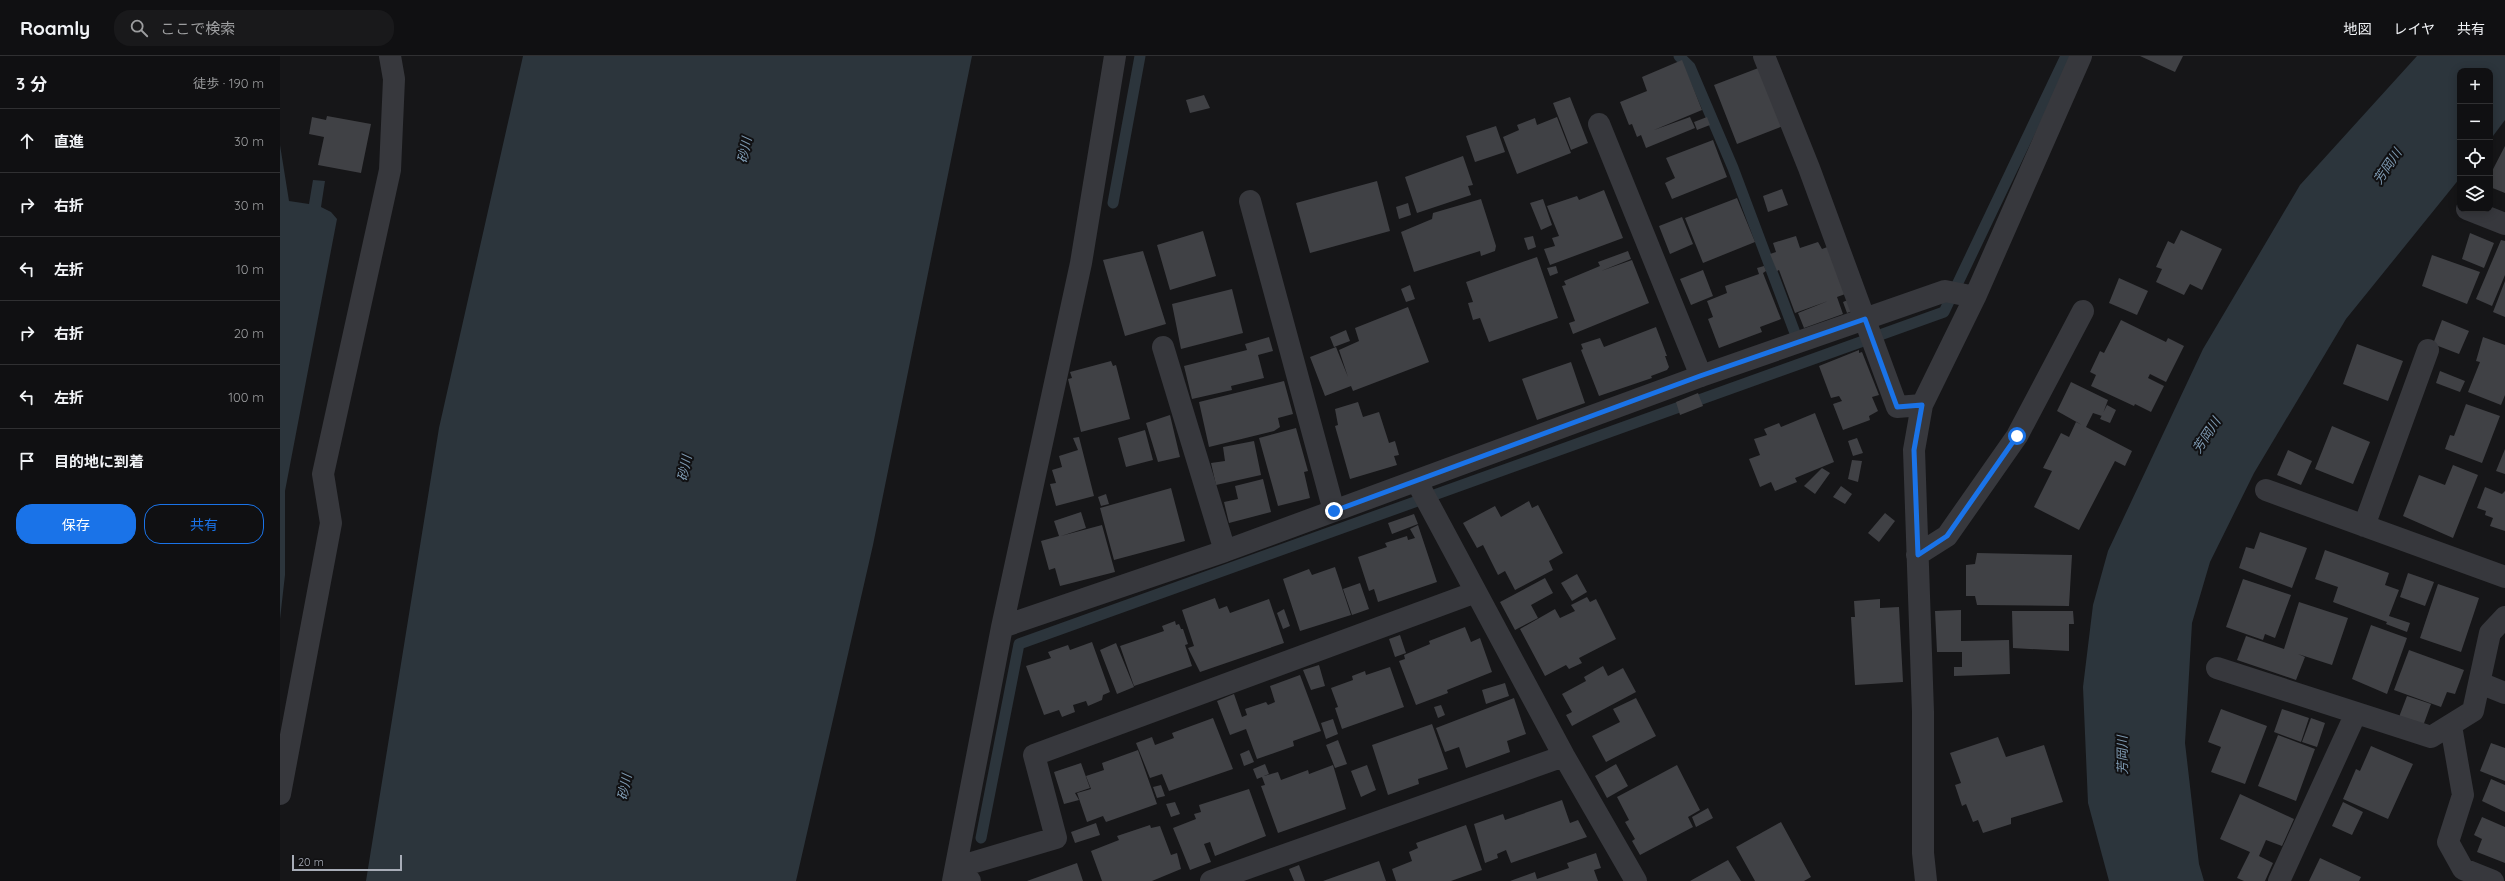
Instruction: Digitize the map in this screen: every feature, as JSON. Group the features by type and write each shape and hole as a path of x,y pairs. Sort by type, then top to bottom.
{"street":[{"path":"280,794 288,707 331,523 324,474 390,170 394,79 390,56"},
{"path":"960,876 1002,627 1081,263 1115,56"},
{"path":"1764,56 1897,407 1922,405"},
{"path":"1926,881 1923,853 1923,712 1914,450 1922,405 2081,56"},
{"path":"1599,124 1700,376"},
{"path":"1250,201 1334,511"},
{"path":"2475,212 2505,224"},
{"path":"1002,627 1225,551 1334,511 1424,493 1700,376 1870,333 1945,291 1971,296"},
{"path":"1918,555 1947,536 2017,436 2083,311"},
{"path":"1163,347 1225,551"},
{"path":"2364,526 2428,350"},
{"path":"2266,490 2505,577"},
{"path":"1424,493 1564,756 1636,881"},
{"path":"960,876 1056,838 1034,755 1476,592"},
{"path":"2217,668 2431,737 2473,711 2490,633 2505,617"},
{"path":"2480,683 2505,693"},
{"path":"2279,881 2356,713"},
{"path":"2451,726 2463,795 2448,842 2463,869 2494,881"},
{"path":"1211,881 1564,756"}],"water":[{"name":"砂川","path":"523,56 972,56 873,545 796,881 366,881 439,428"},
{"name":"芳岡川","path":"2417,56 2505,56 2505,120 2493,136 2493,68 2457,68 2457,182 2346,319 2254,473 2210,562 2192,623 2185,743 2199,864 2204,881 2109,881 2088,803 2083,687 2093,605 2108,551 2203,349 2300,185"},
{"path":"280,145 289,201 309,204 313,180 325,181 321,207 331,212 337,219 285,491 285,575 280,619"}],"building":[{"path":"2140,56 2183,56 2175,72"},
{"path":"1682,60 1702,110 1654,130 1690,117 1695,128 1646,148 1641,135 1637,137 1632,124 1629,125 1620,102 1647,91 1642,77"},
{"path":"1761,67 1783,126 1737,144 1714,85"},
{"path":"1204,95 1210,108 1190,113 1186,100"},
{"path":"1570,97 1588,143 1571,150 1553,103"},
{"path":"327,116 371,124 361,173 318,165 324,137 309,134 312,117 326,120"},
{"path":"1557,117 1571,153 1517,174 1503,137 1519,130 1517,125 1535,118 1537,125"},
{"path":"1707,117 1710,125 1697,130 1694,122"},
{"path":"1496,126 1505,152 1475,162 1466,136"},
{"path":"1713,140 1727,177 1672,199 1665,183 1675,178 1666,158"},
{"path":"2505,146 2505,193 2493,188 2493,169"},
{"path":"1463,156 1473,185 1468,186 1471,195 1417,213 1405,177"},
{"path":"1377,181 1390,231 1310,253 1296,203"},
{"path":"1782,189 1788,205 1768,212 1763,196"},
{"path":"1604,190 1623,238 1550,265 1544,249 1555,246 1552,238 1559,236 1547,206 1577,196 1579,200"},
{"path":"1737,198 1755,242 1703,263 1685,218"},
{"path":"1481,199 1496,246 1495,251 1481,256 1480,251 1414,272 1401,232 1432,219 1433,213"},
{"path":"1543,199 1552,225 1541,230 1530,203"},
{"path":"1408,203 1411,215 1399,219 1396,207"},
{"path":"1682,217 1693,244 1670,254 1659,226"},
{"path":"2181,230 2222,249 2202,290 2190,284 2184,295 2156,282 2162,269 2156,267 2168,241 2174,244"},
{"path":"1203,231 1216,276 1170,290 1157,245"},
{"path":"2470,233 2494,243 2484,268 2462,259"},
{"path":"1533,236 1536,247 1528,250 1524,238"},
{"path":"1796,236 1800,248 1818,242 1822,249 1830,246 1848,293 1837,297 1843,314 1804,328 1798,313 1828,301 1795,313 1779,270 1777,271 1770,254 1776,252 1773,243"},
{"path":"2501,240 2505,241 2505,275 2492,306 2476,299"},
{"path":"1143,251 1166,324 1125,336 1103,260"},
{"path":"1628,251 1631,259 1601,271 1632,260 1649,303 1573,334 1569,323 1575,321 1562,286 1566,285 1564,281 1600,266 1598,262"},
{"path":"2432,255 2480,272 2467,304 2422,286"},
{"path":"1537,257 1558,318 1489,342 1480,318 1473,320 1468,303 1473,302 1466,282"},
{"path":"1556,266 1558,273 1550,276 1547,268"},
{"path":"1764,266 1766,271 1763,273 1781,319 1760,327 1762,332 1719,348 1708,319 1713,317 1707,301 1727,293 1725,286 1759,274 1757,268"},
{"path":"1703,270 1713,296 1691,305 1680,279"},
{"path":"2119,278 2148,291 2137,315 2109,303"},
{"path":"2505,281 2505,317 2493,312"},
{"path":"1410,285 1415,299 1406,302 1401,289"},
{"path":"1232,289 1243,333 1181,349 1172,304"},
{"path":"1850,299 1855,310 1847,313 1843,302"},
{"path":"1408,307 1429,362 1353,391 1351,386 1325,396 1310,357 1336,347 1348,377 1339,350 1359,341 1355,328"},
{"path":"2121,320 2166,342 2168,338 2184,346 2166,382 2150,374 2148,378 2164,386 2151,412 2135,404 2134,406 2091,386 2096,375 2090,372 2100,351 2104,353"},
{"path":"2442,320 2469,331 2459,354 2433,344"},
{"path":"1656,327 1667,356 1665,356 1669,367 1667,370 1651,376 1652,378 1599,396 1581,350 1583,349 1581,344 1600,338 1604,347"},
{"path":"1346,330 1350,341 1334,347 1330,337"},
{"path":"1269,337 1273,351 1258,355 1264,378 1231,386 1232,390 1192,399 1184,366 1247,350 1245,344"},
{"path":"2483,337 2505,345 2505,395 2501,405 2468,392 2480,362 2476,361"},
{"path":"2357,344 2403,361 2388,401 2343,384"},
{"path":"1859,350 1859,353 1862,352 1879,395 1872,397 1878,411 1869,416 1870,420 1843,430 1833,404 1842,401 1839,396 1831,398 1819,366"},
{"path":"1111,361 1113,366 1116,365 1130,419 1081,432 1068,379 1072,378 1070,372"},
{"path":"1571,362 1585,403 1537,420 1522,379"},
{"path":"2440,371 2465,381 2460,392 2436,383"},
{"path":"1284,381 1293,414 1278,418 1280,427 1274,431 1209,447 1199,402"},
{"path":"2071,382 2108,400 2102,416 2093,413 2086,427 2132,451 2125,466 2115,461 2079,530 2034,507 2052,471 2043,468 2061,433 2069,437 2076,422 2082,425 2057,411"},
{"path":"1698,393 1703,406 1680,415 1676,402"},
{"path":"1358,402 1363,417 1379,412 1389,443 1395,441 1399,455 1394,456 1397,465 1350,479 1335,426 1338,425 1335,409"},
{"path":"2466,404 2500,416 2482,463 2445,449 2450,435 2454,436"},
{"path":"2107,405 2116,410 2110,423 2100,419"},
{"path":"1815,413 1834,462 1795,478 1797,482 1775,491 1771,482 1760,487 1749,459 1760,455 1754,439 1767,435 1764,429 1779,423 1781,427"},
{"path":"1170,415 1180,457 1158,462 1146,423"},
{"path":"2332,426 2370,442 2353,484 2315,469"},
{"path":"1296,428 1308,471 1304,472 1310,498 1278,506 1259,438"},
{"path":"1145,430 1153,460 1126,467 1118,438"},
{"path":"1079,437 1094,496 1056,506 1050,484 1056,483 1052,470 1062,467 1059,456 1078,450 1073,438"},
{"path":"1857,438 1863,453 1853,456 1848,441"},
{"path":"1254,441 1261,475 1216,485 1211,463 1225,461 1223,447"},
{"path":"2505,449 2505,474 2496,471"},
{"path":"2288,450 2312,461 2301,485 2277,475"},
{"path":"1852,460 1862,461 1858,482 1848,479"},
{"path":"2453,465 2478,475 2453,538 2403,516 2419,475 2445,485"},
{"path":"1822,468 1830,473 1815,494 1804,486"},
{"path":"1263,479 1271,512 1229,523 1224,502 1238,499 1235,486"},
{"path":"1841,486 1852,494 1845,504 1833,497"},
{"path":"2485,487 2502,494 2505,491 2505,531 2490,526 2493,518 2485,515 2486,511 2477,508"},
{"path":"1171,488 1185,541 1114,560 1100,508"},
{"path":"1106,494 1109,504 1101,506 1098,497"},
{"path":"1529,501 1532,508 1538,505 1563,553 1549,561 1553,570 1515,590 1505,571 1498,575 1483,545 1477,548 1463,523 1495,506 1501,517"},
{"path":"1081,512 1086,528 1061,536 1102,525 1115,572 1060,586 1055,568 1049,570 1041,541 1059,536 1054,521"},
{"path":"1885,513 1895,521 1879,542 1868,533"},
{"path":"1414,514 1418,524 1392,534 1388,523"},
{"path":"1418,525 1437,582 1378,602 1374,589 1369,591 1358,557 1387,547 1385,543 1407,536 1408,540 1415,538 1410,529"},
{"path":"2260,532 2307,548 2292,588 2239,568 2246,547 2254,549"},
{"path":"2325,550 2389,573 2385,585 2399,590 2389,616 2410,623 2407,632 2386,624 2387,622 2333,602 2338,587 2315,579"},
{"path":"1977,553 2072,555 2069,606 1977,605 1975,596 1966,596 1966,565 1975,564"},
{"path":"1335,567 1351,615 1300,631 1283,579 1309,569 1312,575"},
{"path":"2408,573 2434,582 2425,606 2400,597"},
{"path":"1577,574 1587,592 1572,601 1561,583"},
{"path":"1545,578 1553,593 1531,605 1538,618 1515,630 1500,602"},
{"path":"2243,579 2291,595 2275,638 2265,634 2263,640 2226,627"},
{"path":"1360,583 1369,609 1352,615 1343,589"},
{"path":"2438,584 2479,598 2461,652 2420,638"},
{"path":"1587,597 1590,602 1596,599 1616,639 1579,658 1582,663 1569,669 1566,665 1545,676 1520,629 1555,609 1560,618 1575,611 1571,605"},
{"path":"1215,598 1219,609 1227,606 1230,613 1269,599 1284,643 1200,672 1188,648 1194,646 1182,610"},
{"path":"1880,599 1880,608 1899,607 1903,682 1855,685 1851,617 1855,617 1854,601"},
{"path":"2299,602 2348,618 2332,665 2298,654 2305,657 2296,680 2237,660 2246,636 2284,649"},
{"path":"1284,609 1290,626 1283,629 1277,613"},
{"path":"1961,610 1961,641 2009,640 2010,674 1954,676 1954,667 1962,667 1962,652 1937,652 1935,611"},
{"path":"2012,611 2073,611 2074,624 2069,624 2069,651 2013,648"},
{"path":"1175,621 1176,625 1179,624 1181,629 1183,629 1188,644 1185,645 1192,666 1134,686 1120,646 1164,631 1162,626"},
{"path":"2371,625 2407,638 2387,694 2352,679"},
{"path":"1465,627 1471,642 1480,638 1492,672 1447,690 1448,693 1416,705 1399,661 1405,659 1404,655 1430,644 1429,641"},
{"path":"1400,635 1406,653 1395,657 1389,639"},
{"path":"1092,642 1110,692 1103,695 1102,700 1088,706 1086,701 1073,705 1075,712 1062,717 1059,710 1044,715 1026,666 1051,658 1048,652 1068,645 1070,650"},
{"path":"1116,643 1134,687 1117,694 1100,650"},
{"path":"2409,650 2464,670 2455,694 2447,692 2441,707 2394,690"},
{"path":"1319,665 1325,686 1311,690 1303,670"},
{"path":"1603,666 1608,676 1623,668 1636,692 1572,726 1566,715 1572,712 1562,694 1586,681 1584,677"},
{"path":"1390,667 1404,707 1342,729 1335,708 1338,707 1331,688 1353,680 1352,676 1365,671 1366,675"},
{"path":"1300,675 1321,731 1293,741 1294,746 1257,759 1246,729 1230,735 1217,701 1234,694 1242,717 1247,715 1245,709 1266,702 1268,705 1275,702 1270,686"},
{"path":"1505,683 1509,696 1486,704 1482,690"},
{"path":"2407,696 2431,704 2423,726 2399,717"},
{"path":"1514,698 1526,734 1507,741 1510,752 1466,768 1459,747 1445,752 1436,728"},
{"path":"1636,698 1656,736 1606,762 1592,736 1620,722 1613,709"},
{"path":"1441,705 1445,715 1438,718 1434,707"},
{"path":"2221,709 2267,726 2245,784 2211,772 2221,747 2208,742"},
{"path":"2282,709 2309,718 2301,742 2274,732"},
{"path":"1213,718 1233,769 1169,791 1162,774 1150,778 1136,743 1152,737 1155,745 1174,738 1172,733"},
{"path":"2311,718 2325,723 2317,747 2302,742"},
{"path":"1333,719 1338,734 1326,739 1321,723"},
{"path":"1432,724 1448,769 1418,779 1419,784 1388,795 1372,745"},
{"path":"2278,735 2315,749 2296,801 2258,786"},
{"path":"1998,737 2006,757 2044,745 2063,802 2011,818 2011,824 1983,833 1978,820 1973,822 1966,804 1962,806 1955,785 1961,783 1950,753"},
{"path":"1338,740 1347,764 1335,768 1326,745"},
{"path":"2491,743 2505,748 2505,781 2480,771"},
{"path":"2371,746 2413,764 2388,819 2343,799 2356,769 2360,771"},
{"path":"1138,750 1157,804 1106,822 1103,816 1087,822 1077,793 1091,789 1086,776 1104,770 1102,763"},
{"path":"1249,750 1254,762 1244,766 1240,754"},
{"path":"1081,763 1090,788 1075,793 1079,800 1064,804 1054,772"},
{"path":"1265,764 1269,774 1264,776 1278,772 1281,780 1308,770 1309,774 1333,765 1346,809 1278,833 1261,786 1265,785 1262,777 1257,779 1253,769"},
{"path":"1616,764 1628,786 1607,798 1595,776"},
{"path":"1367,765 1376,790 1361,797 1351,771"},
{"path":"1677,765 1700,810 1688,817 1693,827 1640,855 1632,841 1635,839 1625,822 1629,820 1617,797"},
{"path":"2491,779 2505,785 2505,812 2482,801"},
{"path":"1161,785 1165,796 1157,798 1153,787"},
{"path":"1249,789 1266,836 1215,856 1210,842 1204,844 1211,862 1190,870 1173,828 1196,819 1194,814 1201,812 1199,805"},
{"path":"2240,794 2294,819 2282,846 2266,840 2259,856 2273,863 2265,881 2244,881 2237,878 2250,852 2220,839"},
{"path":"1562,800 1570,823 1578,820 1587,837 1511,863 1506,850 1497,854 1498,858 1485,863 1474,824 1503,814 1505,820"},
{"path":"1175,802 1180,814 1171,817 1166,804"},
{"path":"2343,802 2363,812 2352,835 2332,826"},
{"path":"1708,808 1713,818 1696,827 1692,817"},
{"path":"2482,817 2505,827 2505,863 2477,852 2482,839 2474,835"},
{"path":"1781,822 1811,877 1804,881 1755,881 1736,847"},
{"path":"1096,823 1100,835 1075,843 1071,832"},
{"path":"1150,825 1151,828 1160,826 1171,855 1177,853 1181,869 1152,881 1102,881 1091,851 1119,840 1117,836"},
{"path":"1466,825 1482,870 1451,881 1396,881 1392,869 1412,861 1409,852 1418,848 1416,843"},
{"path":"1596,853 1601,868 1594,870 1598,881 1510,881 1535,872 1537,879 1569,868 1567,863"},
{"path":"2320,858 2361,877 2359,881 2309,881"},
{"path":"1728,860 1741,881 1690,881"},
{"path":"1379,861 1386,881 1323,881"},
{"path":"1077,863 1083,881 1027,881"},
{"path":"1299,865 1305,881 1294,881 1289,869"}],"waterway":[{"path":"1113,203 1140,56"},
{"path":"1679,56 1690,67 1733,168 1795,333"},
{"path":"981,838 1019,644 1944,312 2066,56"}],"route":[{"path":"1334,511 1417,482 1700,376 1865,319 1897,407 1922,405 1914,450 1918,555 1947,536 2017,436"}]}
